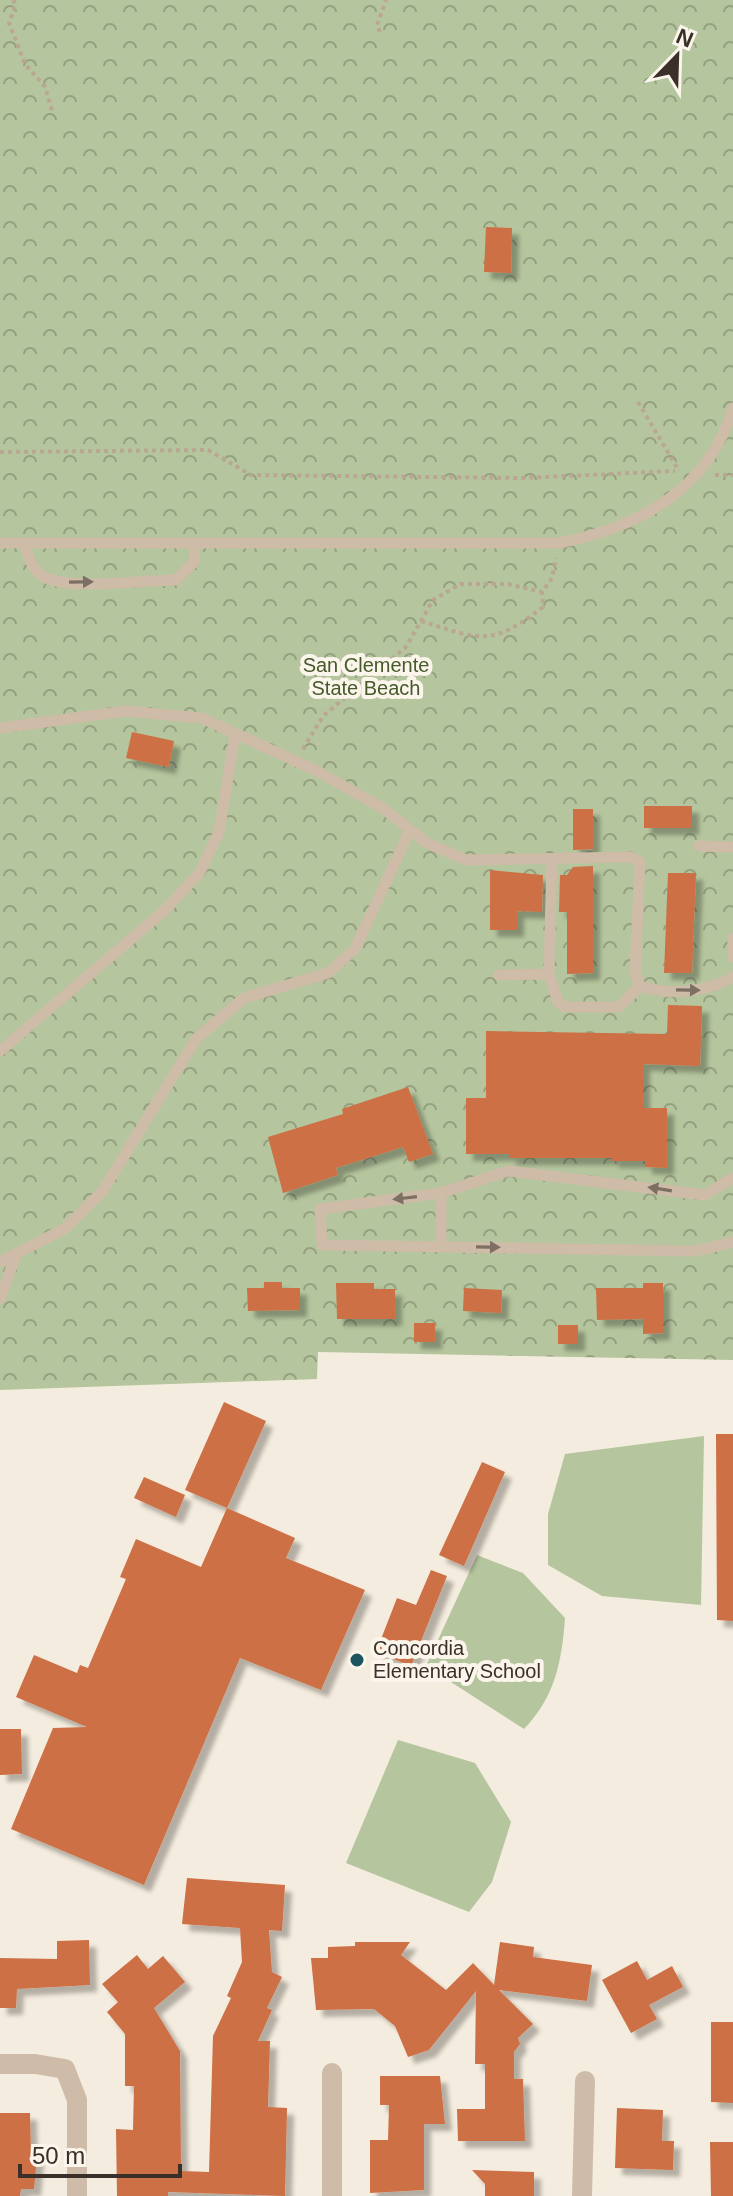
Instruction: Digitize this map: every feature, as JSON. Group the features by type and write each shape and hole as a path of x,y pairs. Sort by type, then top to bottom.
{"street":[{"path":"0,2064 35,2064 65,2069 77,2100 77,2196"},
{"path":"332,2073 332,2196"},
{"path":"582,2196 585,2081"}],"lane":[{"path":"0,543 559,543 604,534 628,525 674,495 697,474 727,430 733,408"},
{"path":"24,543 32,566 44,577 63,582 176,580 194,562 195,543"},
{"path":"0,728 126,711 202,718 296,761 384,809 427,843 466,860 631,857 640,862 635,972 640,986"},
{"path":"0,1051 165,910 200,872 219,832 235,734"},
{"path":"0,1262 64,1229 102,1192 196,1039 244,998 328,973 355,949 410,830"},
{"path":"698,846 733,847"},
{"path":"552,859 549,974 558,1002 564,1007 619,1007 640,986"},
{"path":"733,938 733,957"},
{"path":"499,975 549,974"},
{"path":"640,986 653,990 706,990 733,977"},
{"path":"733,1178 705,1195 508,1171 441,1193 320,1209 322,1245 695,1251 733,1242"},
{"path":"441,1193 441,1246"},
{"path":"0,1299 16,1255"}],"path":[{"path":"13,0 16,4 9,23 25,64 45,87 53,114"},
{"path":"380,32 377,25 386,0"},
{"path":"0,452 208,450 251,475 523,478 679,471 638,402"},
{"path":"421,621 477,639 510,633 543,607 542,592 552,578 559,543"},
{"path":"296,761 323,716 406,647 433,600 460,584 508,584 542,592"}],"green space":[{"name":"San Clemente State Beach","path":"0,0 733,0 733,1360 318,1352 317,1379 0,1390"},
{"path":"704,1436 701,1605 602,1596 548,1565 548,1514 565,1454"},
{"path":"477,1555 523,1573 565,1618 555,1678 543,1704 524,1729 426,1666"},
{"path":"398,1740 475,1763 511,1822 492,1882 469,1912 346,1863"}],"building":[{"path":"486,227 512,228 511,273 484,272"},
{"path":"132,732 174,741 169,767 126,758"},
{"path":"644,806 692,806 692,828 644,828"},
{"path":"573,809 593,809 593,849 573,850"},
{"path":"593,866 593,973 567,974 567,912 559,912 560,875 567,875 573,867"},
{"path":"490,870 543,875 542,912 517,911 517,930 490,930"},
{"path":"668,873 696,873 692,973 664,973"},
{"path":"668,1005 702,1006 700,1066 643,1064 643,1108 667,1108 667,1168 645,1167 645,1161 612,1161 612,1158 509,1158 509,1154 466,1154 466,1098 486,1098 486,1031 667,1034"},
{"path":"408,1087 433,1154 409,1162 403,1147 336,1168 338,1175 283,1193 268,1137 343,1114 342,1109"},
{"path":"264,1282 282,1282 282,1288 300,1288 300,1310 248,1311 247,1288 264,1288"},
{"path":"336,1283 374,1283 374,1289 395,1289 395,1319 337,1319"},
{"path":"643,1283 663,1283 663,1333 643,1334 643,1319 597,1320 596,1288 643,1288"},
{"path":"464,1288 502,1290 501,1313 463,1311"},
{"path":"414,1323 435,1323 435,1342 414,1342"},
{"path":"558,1325 578,1325 578,1344 558,1344"},
{"path":"224,1402 266,1421 227,1508 185,1490"},
{"path":"716,1434 733,1434 733,1621 717,1620"},
{"path":"482,1462 505,1472 464,1566 439,1555"},
{"path":"144,1477 185,1495 176,1517 134,1498"},
{"path":"227,1508 295,1538 286,1558 365,1590 321,1690 240,1658 144,1885 11,1829 53,1728 87,1727 16,1697 34,1655 77,1673 80,1665 88,1668 126,1579 120,1577 136,1539 201,1567"},
{"path":"431,1570 447,1576 411,1666 376,1652 397,1598 416,1605"},
{"path":"0,1729 21,1729 22,1774 0,1775"},
{"path":"187,1878 285,1885 282,1931 269,1930 272,1972 282,1977 267,2008 272,2010 258,2041 270,2041 268,2107 287,2108 285,2196 168,2192 168,2196 117,2196 116,2129 133,2130 134,2086 125,2086 125,2034 107,2012 118,2002 102,1984 137,1955 148,1969 163,1956 185,1982 154,2008 180,2051 181,2171 209,2172 213,2036 231,1998 227,1996 242,1962 240,1928 182,1924"},
{"path":"89,1940 90,1985 17,1989 16,2008 0,2008 0,1958 57,1959 57,1941"},
{"path":"355,1942 410,1942 401,1955 446,1990 473,1963 494,1985 500,1942 534,1947 533,1957 592,1965 587,2001 499,1990 533,2024 518,2038 520,2044 514,2052 514,2079 523,2079 525,2141 458,2141 457,2109 485,2109 485,2064 475,2064 476,1991 429,2050 408,2057 395,2026 374,2009 316,2010 311,1958 328,1958 328,1947 355,1946"},
{"path":"637,1961 647,1980 672,1966 683,1987 649,2005 657,2019 631,2033 602,1980"},
{"path":"711,2022 733,2022 733,2103 711,2102"},
{"path":"380,2076 440,2076 445,2124 424,2124 424,2190 370,2193 370,2140 388,2140 389,2105 380,2105"},
{"path":"617,2108 663,2110 662,2141 674,2141 673,2170 615,2168"},
{"path":"0,2113 30,2113 31,2157 37,2157 34,2189 21,2189 20,2196 0,2196"},
{"path":"710,2142 733,2142 733,2196 711,2196"},
{"path":"472,2170 534,2172 534,2196 485,2196 485,2184"}],"place":[{"name":"Concordia Elementary School","path":"357,1660"}]}
